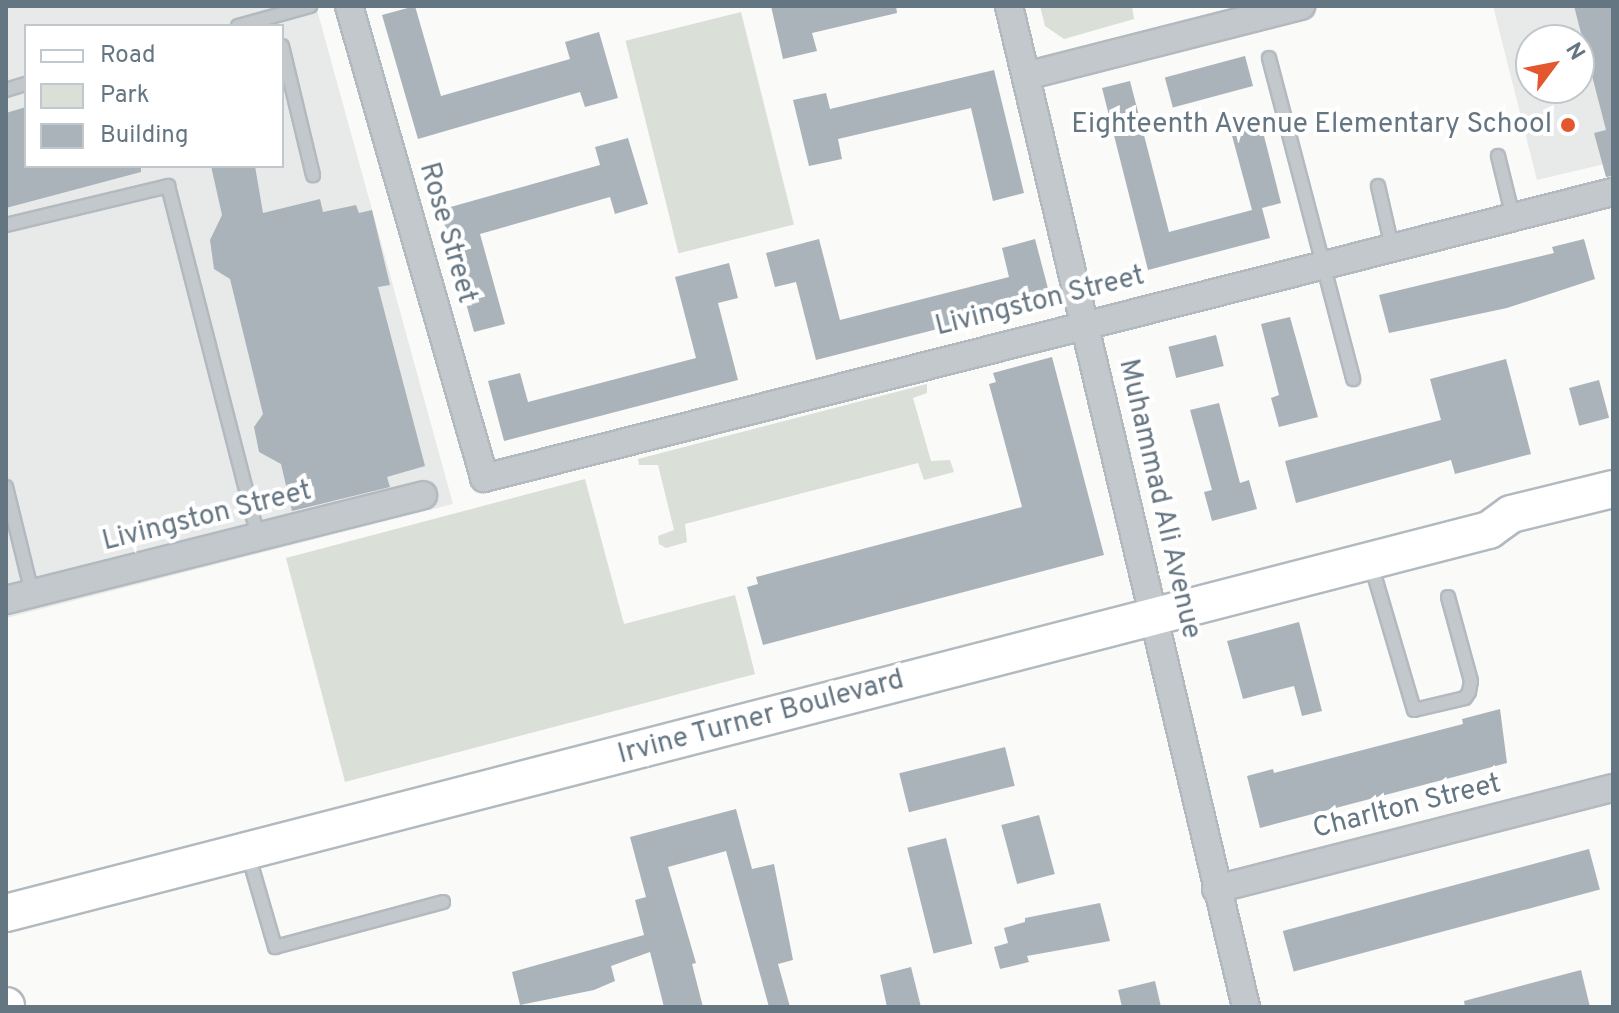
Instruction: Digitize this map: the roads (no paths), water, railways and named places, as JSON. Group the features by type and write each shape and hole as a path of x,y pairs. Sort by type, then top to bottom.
{"main road":[{"name":"Irvine Turner Boulevard","path":"6,889 1151,606 1371,561 1489,530 1511,514 1613,489"},
{"name":"Irvine Turner Boulevard","path":"6,913 248,854 1151,606 1485,509 1511,514"}],"street":[{"name":"Rose Street","path":"349,6 484,478"},
{"name":"Muhammad Ali Avenue","path":"1009,6 1246,1007"},
{"path":"1026,76 1301,6"},
{"name":"Livingston Street","path":"484,478 1613,192"},
{"name":"Livingston Street","path":"6,600 423,495"},
{"name":"Charlton Street","path":"1216,889 1613,788"}],"lane":[{"path":"253,24 276,21 310,6"},
{"path":"284,54 313,175"},
{"path":"1269,58 1353,379"},
{"path":"1498,156 1513,217"},
{"path":"6,225 168,186 259,538"},
{"path":"1378,186 1392,247"},
{"path":"6,487 32,593"},
{"path":"1371,561 1414,710 1465,698 1469,692 1471,681 1448,597"},
{"path":"248,854 275,947 443,902"}],"place":[{"name":"Eighteenth Avenue Elementary School","path":"1568,125"}]}
